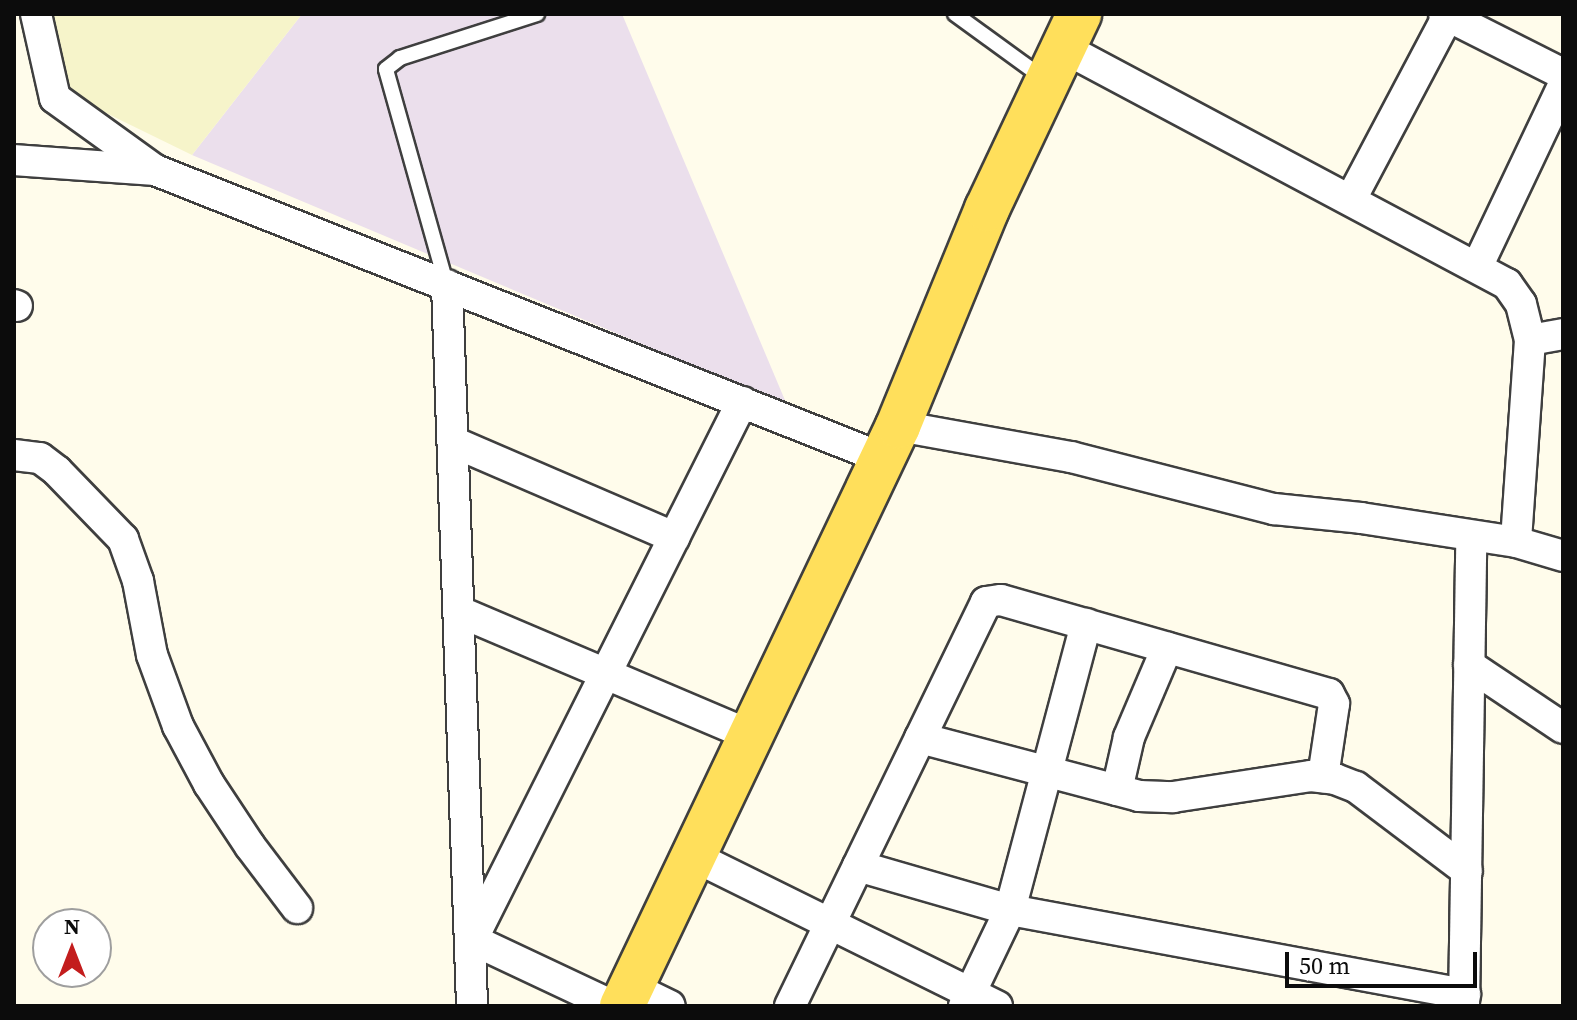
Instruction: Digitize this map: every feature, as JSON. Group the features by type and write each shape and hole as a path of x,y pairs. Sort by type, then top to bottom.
{"main road":[{"path":"622,1000 695,857 890,442 987,209 1062,47"}],"street":[{"path":"36,14 55,98 155,170 742,402 890,442 1071,457 1274,509 1361,518 1516,542 1563,556"},
{"path":"1351,199 1446,15 1563,74"},
{"path":"1062,47 1478,265 1507,284 1521,304 1530,340 1516,542"},
{"path":"1478,265 1563,86"},
{"path":"14,160 155,170"},
{"path":"447,285 473,940 472,1006"},
{"path":"1530,340 1563,334"},
{"path":"473,940 742,402"},
{"path":"453,442 674,537"},
{"path":"14,455 40,458 57,471 123,539 138,581 152,655 178,726 242,834 297,908"},
{"path":"858,866 1010,910 1464,1000 1471,536"},
{"path":"790,1006 986,602 1001,600 1329,694 1334,704 1323,777"},
{"path":"460,612 752,736"},
{"path":"695,857 977,1001 1010,910 1086,624"},
{"path":"1117,790 1129,737 1167,648"},
{"path":"1469,665 1563,728"},
{"path":"920,738 1117,790 1173,797 1311,776 1323,777 1356,787 1467,871"},
{"path":"473,940 622,1000 670,1006"}],"lane":[{"path":"447,285 386,69 400,58 537,14"},
{"path":"955,14 1062,47"}],"shaded area":[{"path":"46,14 302,14 192,155 57,89"},
{"path":"302,14 622,14 787,405 192,155"}]}
